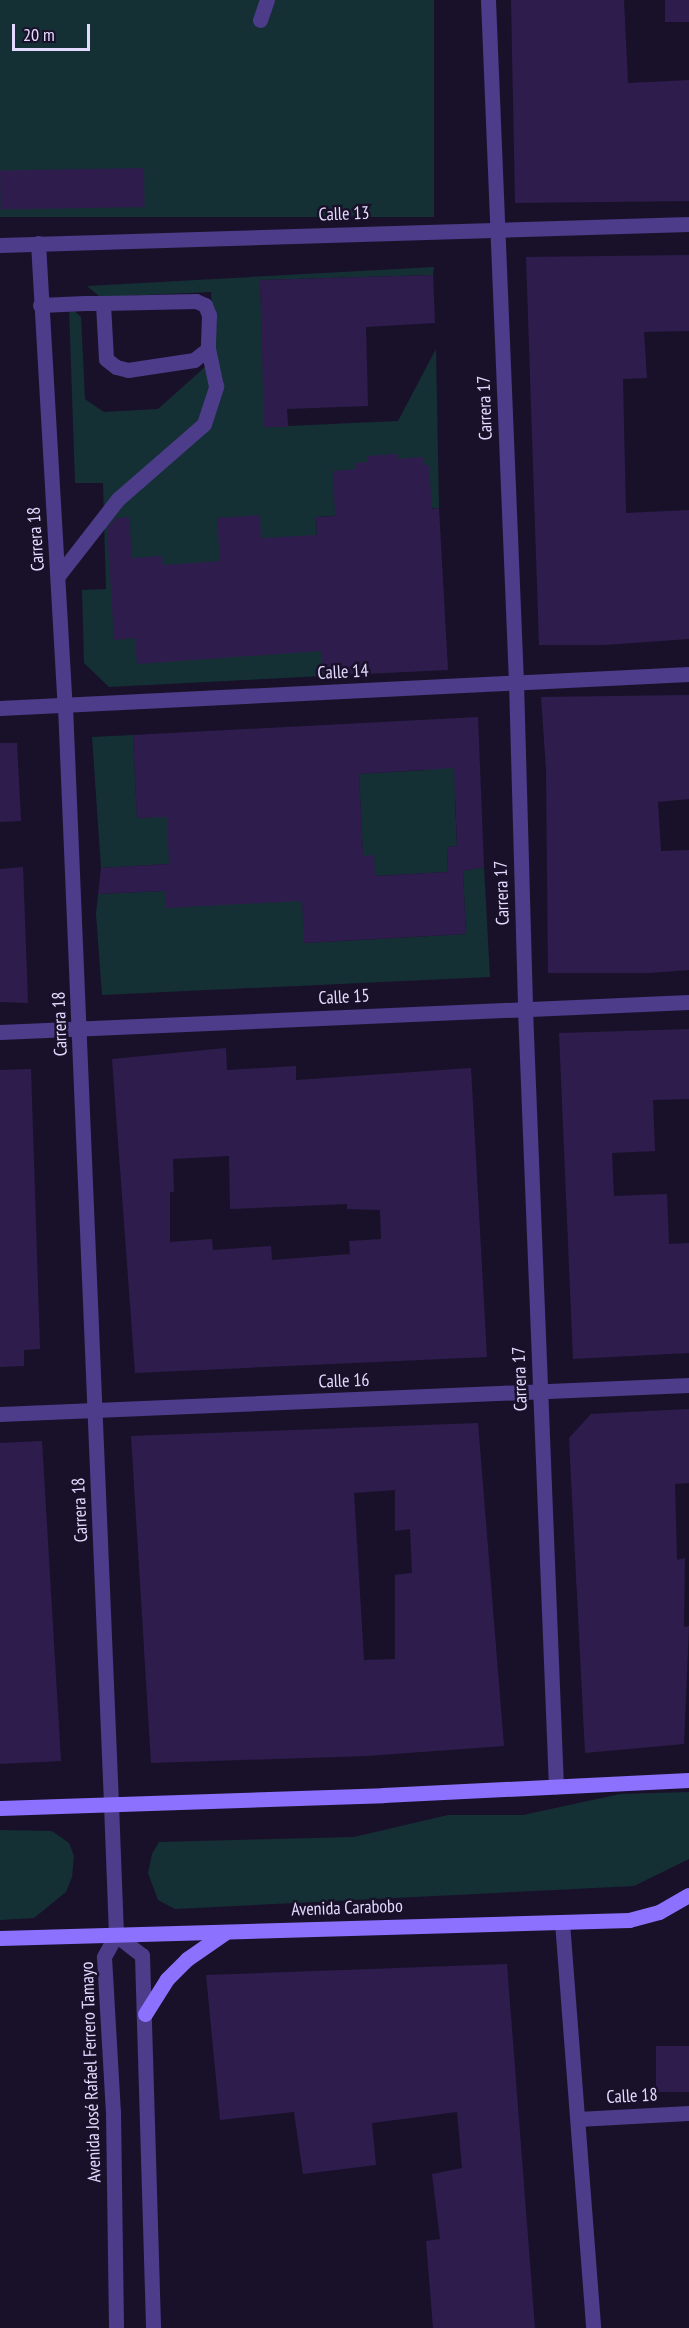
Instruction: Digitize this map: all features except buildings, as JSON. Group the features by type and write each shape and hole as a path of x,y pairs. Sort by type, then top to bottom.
{"main road":[{"path":"0,1808 689,1780"},
{"name":"Avenida Carabobo","path":"0,1938 629,1920 659,1912 689,1895"},
{"path":"145,2014 167,1979 187,1959 227,1931"}],"street":[{"path":"260,20 267,0"},
{"name":"Carrera 17","path":"488,0 516,682 525,1009 556,1785"},
{"name":"Calle 13","path":"0,245 497,228 689,224"},
{"name":"Carrera 18","path":"38,243 65,706 80,1029 94,1411 104,1579 116,1935"},
{"path":"40,305 196,301 205,305 208,315 208,349 216,386 204,424 118,499 58,576"},
{"path":"103,303 106,359 116,367 128,370 194,360 208,349"},
{"name":"Calle 14","path":"0,708 689,674"},
{"name":"Calle 15","path":"0,1032 689,1002"},
{"name":"Calle 16","path":"0,1414 689,1384"},
{"path":"562,1922 593,2328"},
{"path":"116,1935 142,1955 153,2328"},
{"name":"Avenida José Rafael Ferrero Tamayo","path":"116,1935 104,1957 113,2111 116,2328"},
{"name":"Calle 18","path":"578,2119 689,2114"}],"green space":[{"path":"0,0 434,0 434,217 0,217"},
{"path":"434,267 433,275 260,280 265,427 398,421 436,349 439,508 316,517 323,676 109,687 84,663 82,590 106,589 103,483 75,483 69,306 81,317 85,399 104,412 158,409 214,359 211,292 100,297 87,286"},
{"path":"133,735 137,818 173,816 169,864 101,868 92,737"},
{"path":"461,741 455,802 457,846 447,847 448,872 375,876 363,856 359,774 426,770"},
{"path":"484,867 490,977 102,995 96,914 98,894 165,891 302,901 305,943 466,934 463,871"},
{"path":"689,1792 689,1859 634,1886 175,1909 158,1900 148,1873 152,1854 159,1842 354,1837 448,1815 523,1815 620,1794"},
{"path":"0,1830 52,1831 69,1843 74,1856 72,1877 66,1892 34,1918 0,1920"}]}
